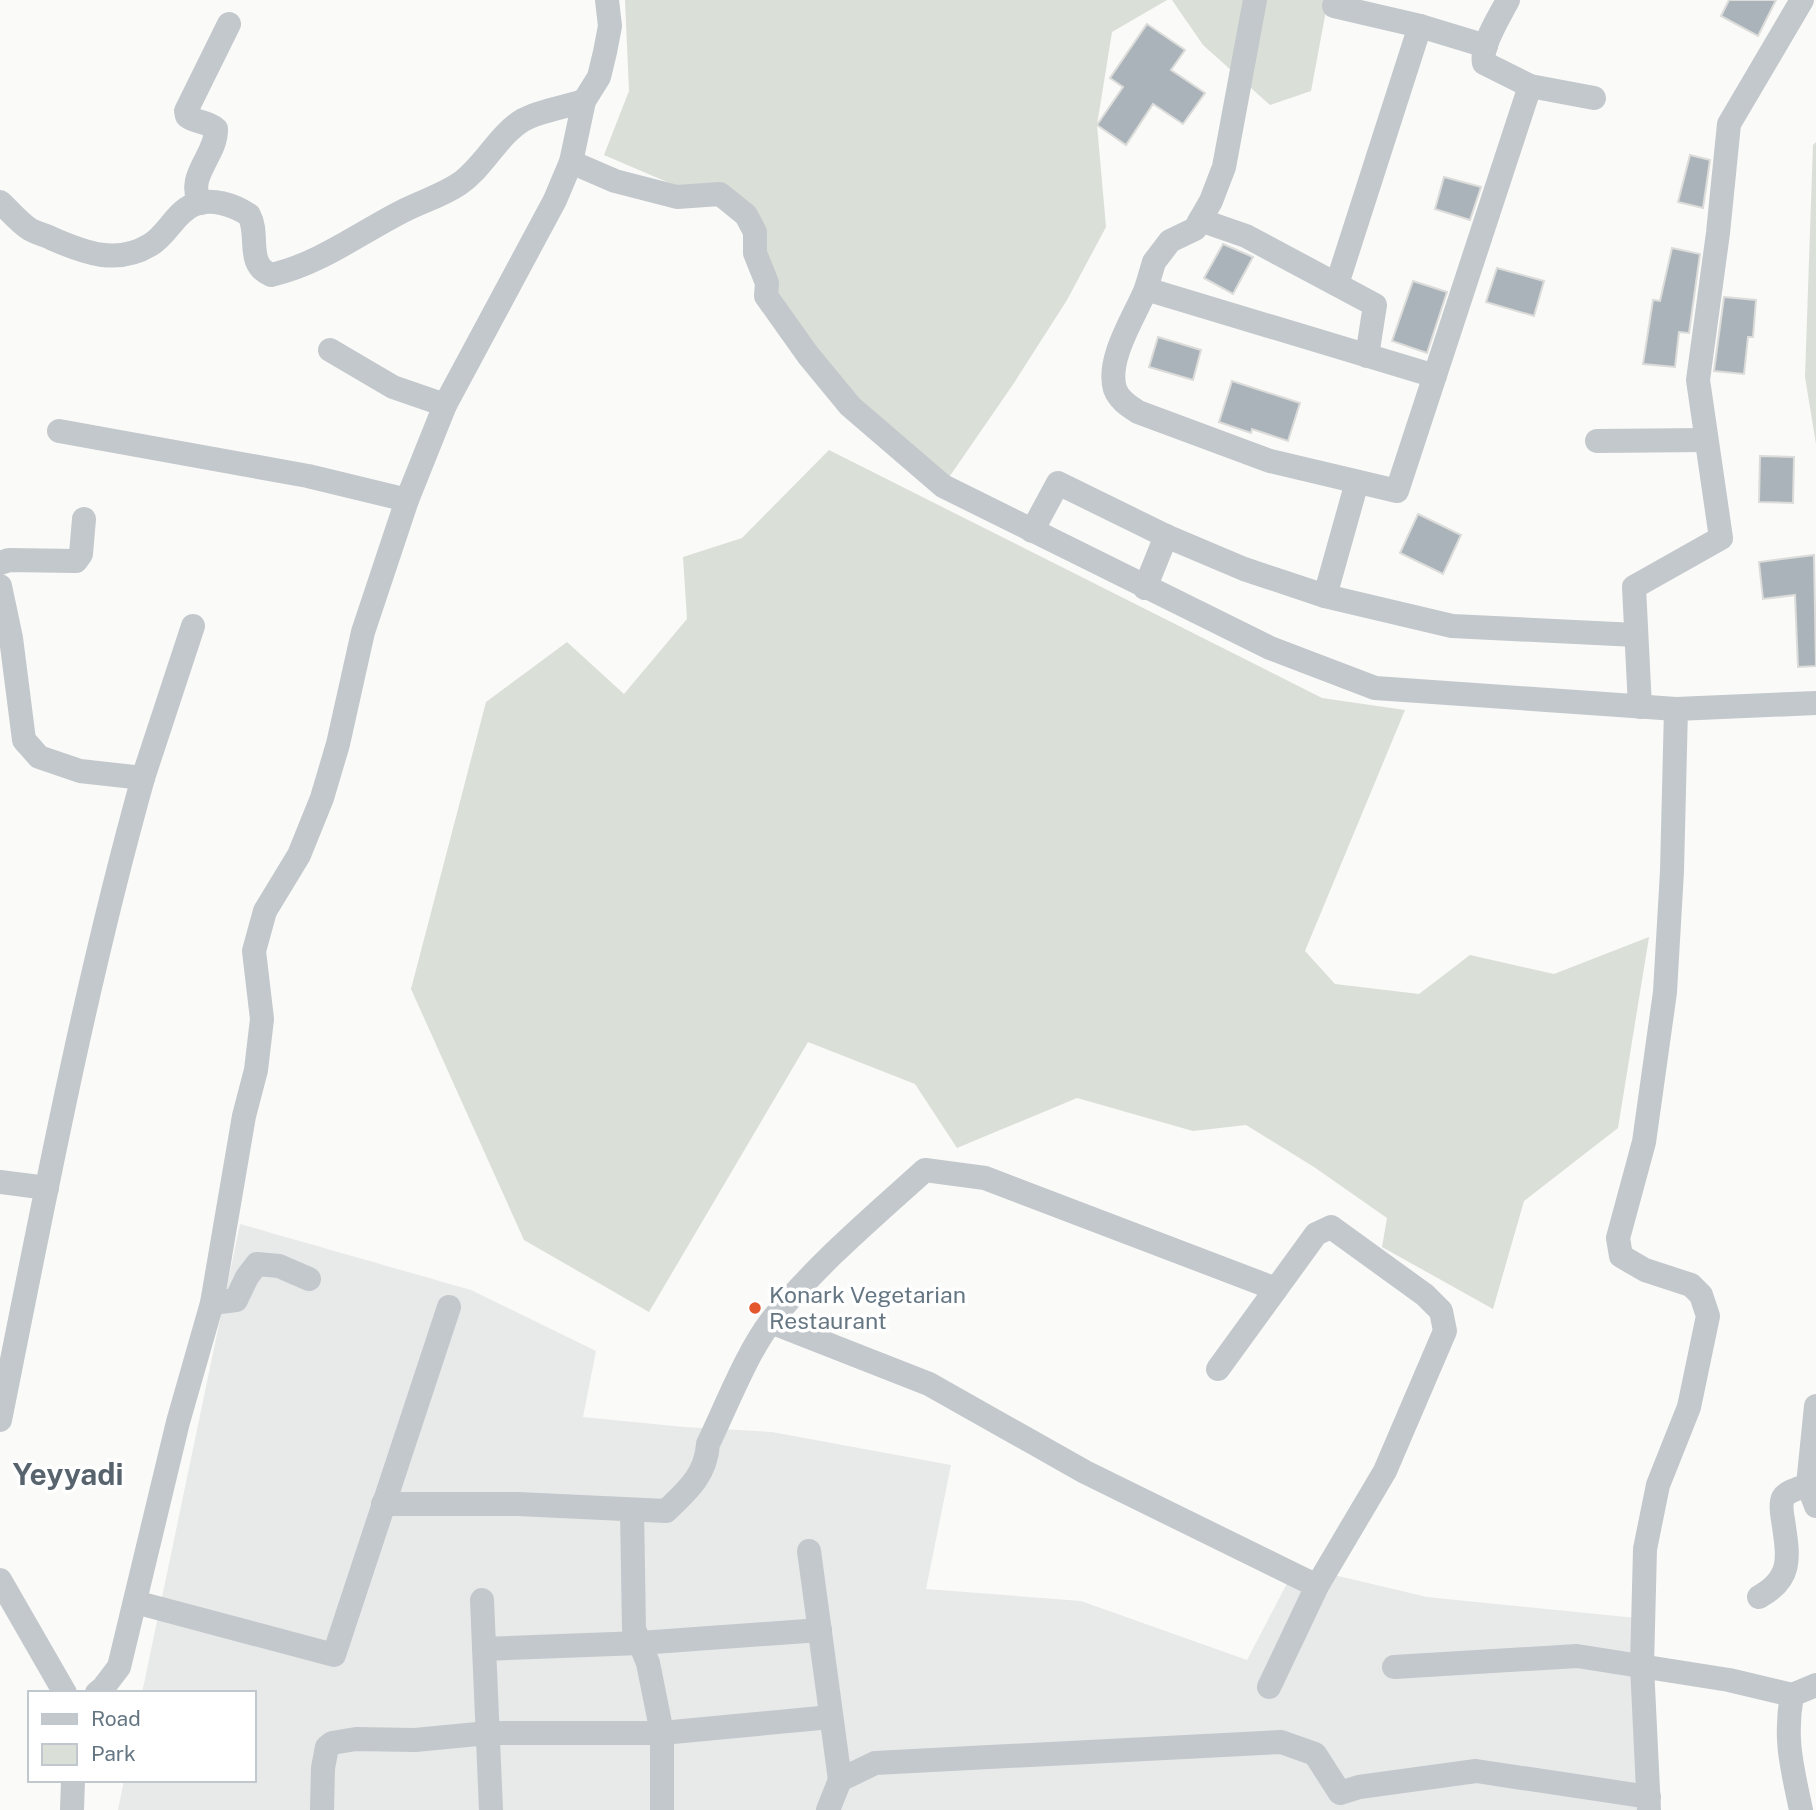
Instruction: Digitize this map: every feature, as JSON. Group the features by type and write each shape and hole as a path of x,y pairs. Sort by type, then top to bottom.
{"street":[{"path":"99,1691 119,1667 178,1422 212,1303 244,1116 256,1070 262,1019 254,951 265,911 299,855 322,798 338,744 363,632 407,500 445,405 555,200 571,162 584,101 598,77 605,52 610,26 607,0"},
{"path":"1255,0 1224,167 1211,201 1195,229 1170,241 1154,262 1146,289 1119,347 1114,371 1115,388 1123,402 1138,412 1269,461 1397,491 1530,86"},
{"path":"1508,0 1482,55 1484,63 1530,86 1594,98"},
{"path":"1640,707 1634,587 1721,538 1698,380 1718,233 1729,124 1802,0"},
{"path":"1334,6 1420,26 1486,46"},
{"path":"201,203 195,195 194,186 213,148 216,129 211,124 193,121 186,111 229,24"},
{"path":"1337,284 1420,26"},
{"path":"0,202 27,228 98,256 115,257 148,247 161,237 184,211 201,203 232,206 249,215 255,230 257,264 263,272 271,275 345,245 406,209 457,185 471,175 503,137 522,121 539,112 557,110 584,101"},
{"path":"571,162 615,181 677,197 720,194 746,215 755,232 755,253 767,283 766,296 808,355 850,406 943,486 1270,648 1375,688 1675,709 1816,704"},
{"path":"1200,220 1247,236 1375,305 1367,356"},
{"path":"1146,289 1435,376"},
{"path":"330,350 393,387 445,405"},
{"path":"59,431 308,476 407,500"},
{"path":"1597,441 1706,440"},
{"path":"1325,596 1357,482"},
{"path":"1031,531 1058,483 1166,536 1244,569 1325,596 1452,626 1636,635"},
{"path":"0,563 76,561 81,554 84,519"},
{"path":"1145,588 1166,536"},
{"path":"0,586 11,638 24,740 39,758 80,771 143,778"},
{"path":"0,1420 47,1188 100,950 143,778 193,626"},
{"path":"840,1780 875,1763 1281,1742 1315,1754 1336,1801 1359,1787 1476,1771 1649,1804 1642,1665 1645,1549 1658,1485 1689,1407 1709,1316 1701,1295 1691,1284 1645,1270 1621,1256 1618,1238 1644,1142 1665,992 1672,872 1675,709"},
{"path":"383,1504 518,1504 666,1511 694,1486 707,1459 708,1444 754,1350 771,1322 814,1275 925,1170 985,1178 1276,1289"},
{"path":"0,1182 47,1188"},
{"path":"1218,1369 1316,1234 1331,1227 1425,1295 1441,1311 1445,1331 1385,1471 1317,1586 1269,1687"},
{"path":"212,1303 236,1300 257,1264 279,1266 309,1279"},
{"path":"135,1602 334,1655 449,1307"},
{"path":"771,1322 929,1384 1085,1472 1317,1586"},
{"path":"1759,1597 1773,1590 1786,1568 1788,1555 1781,1508 1783,1499 1788,1494 1812,1496 1816,1406"},
{"path":"632,1510 634,1629 648,1663 662,1733 662,1810"},
{"path":"808,1551 840,1780 828,1810"},
{"path":"0,1580 64,1691"},
{"path":"482,1600 491,1810"},
{"path":"484,1649 640,1643 820,1630"},
{"path":"1394,1667 1577,1656 1729,1680 1793,1695 1816,1685"},
{"path":"1793,1695 1787,1725 1791,1763 1801,1810"},
{"path":"322,1810 323,1768 327,1747 332,1743 356,1739 415,1740 488,1733 662,1733 831,1717"},
{"path":"72,1810 73,1782"}],"shaded area":[{"path":"240,1224 471,1290 596,1351 583,1417 772,1432 951,1465 926,1589 1081,1601 1247,1660 1296,1566 1427,1597 1637,1618 1651,1810 118,1810 124,1782 256,1782 256,1691 142,1691"}],"green space":[{"path":"625,0 1167,0 1112,32 1097,125 1106,227 1067,300 943,486 808,355 732,204 667,182 604,155 629,91"},
{"path":"1172,0 1328,0 1311,91 1270,105 1203,45"},
{"path":"1816,142 1816,444 1805,377 1813,145"},
{"path":"829,450 1322,698 1405,710 1305,951 1335,984 1419,994 1470,955 1554,974 1649,937 1618,1128 1524,1201 1493,1309 1382,1247 1387,1218 1314,1167 1246,1125 1193,1131 1077,1098 957,1148 915,1084 808,1042 649,1312 524,1240 411,989 486,702 567,642 624,694 687,619 683,557 742,538"}],"building":[{"path":"1729,0 1776,0 1758,36 1721,16"},
{"path":"1147,24 1185,50 1171,70 1205,93 1183,124 1153,104 1126,145 1097,125 1123,87 1110,78"},
{"path":"1690,155 1710,160 1703,208 1678,202"},
{"path":"1444,177 1481,187 1470,220 1435,209"},
{"path":"1223,244 1253,257 1233,294 1204,278"},
{"path":"1672,248 1700,254 1689,333 1679,332 1675,367 1643,364 1653,300 1660,301"},
{"path":"1497,268 1544,281 1534,316 1486,302"},
{"path":"1413,281 1447,292 1427,353 1392,341"},
{"path":"1724,297 1756,300 1753,337 1748,337 1744,374 1714,371"},
{"path":"1158,337 1201,350 1193,380 1149,367"},
{"path":"1232,381 1300,403 1288,441 1252,429 1251,433 1219,422"},
{"path":"1760,456 1794,457 1793,503 1759,502"},
{"path":"1418,514 1461,535 1443,574 1400,553"},
{"path":"1814,555 1816,666 1798,667 1795,595 1763,599 1759,562"}],"place":[{"name":"Konark Vegetarian Restaurant","path":"755,1308"}],"district":[{"name":"Yeyyadi","path":"68,1475"}]}
